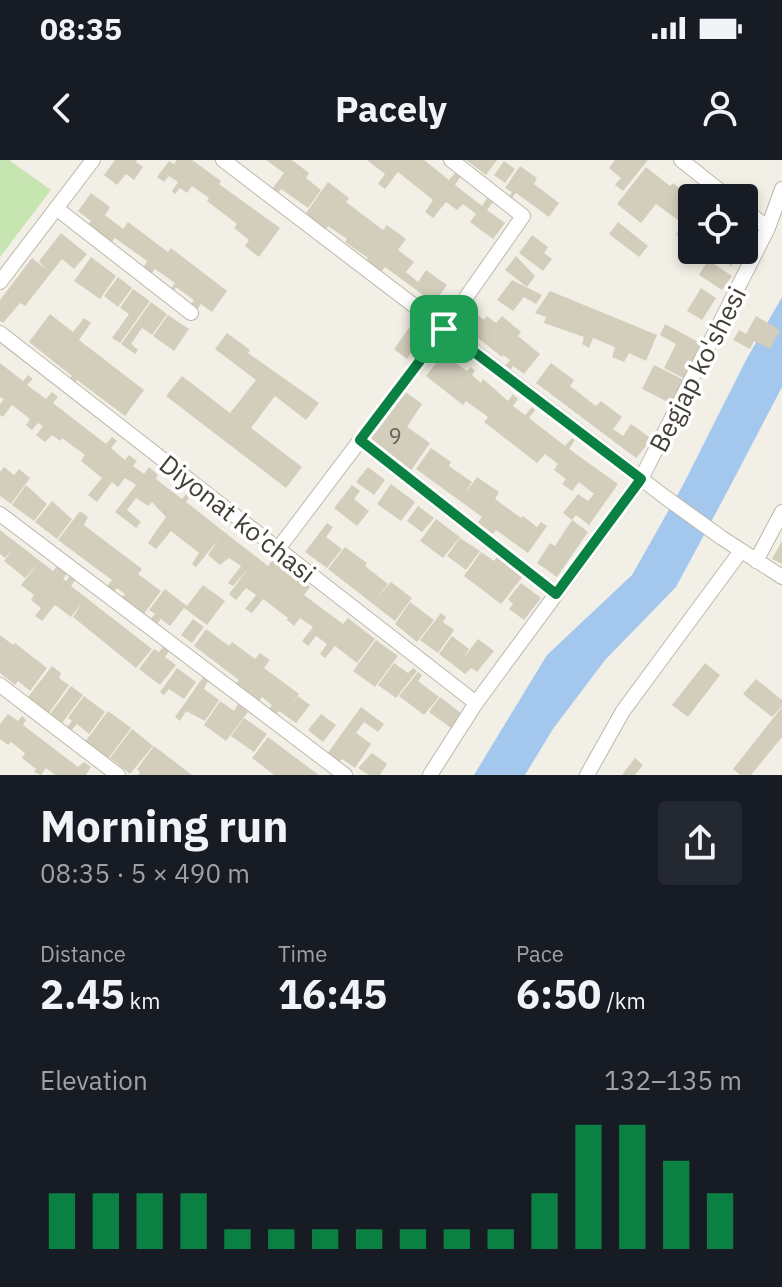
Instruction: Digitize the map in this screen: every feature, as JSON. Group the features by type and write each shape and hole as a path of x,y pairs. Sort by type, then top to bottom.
{"street":[{"path":"0,282 93,160"},
{"path":"223,160 665,497 782,577"},
{"path":"278,549 444,329 523,216 451,160"},
{"path":"681,160 711,184"},
{"name":"Begjap ko'shesi","path":"430,775 476,703 641,479 768,228 782,189"},
{"path":"56,208 191,313"},
{"path":"758,220 768,228"},
{"name":"Diyonat ko'chasi","path":"0,333 476,703"},
{"path":"360,440 556,594"},
{"path":"756,561 782,512"},
{"path":"0,514 345,775"},
{"path":"587,775 623,711 741,551"},
{"path":"0,685 118,775"}],"green space":[{"path":"0,160 9,160 51,190 0,257"}],"water":[{"path":"782,297 782,387 676,587 605,660 553,729 525,775 474,775 547,655 632,575"}],"building":[{"path":"115,160 137,160 143,167 134,180 126,174 117,185 104,175"},
{"path":"177,160 192,160 221,181 219,184 280,228 259,257 245,246 249,240 234,228 237,224 207,201 209,198 192,186 187,193 180,188 175,194 172,191 178,182 169,176 164,182 157,177 169,161 174,164"},
{"path":"266,160 292,160 309,173 306,178 321,190 308,208 281,189 278,193 272,189 284,173"},
{"path":"367,160 424,160 449,180 456,172 461,176 455,185 482,206 488,197 493,202 487,210 505,223 493,239 470,222 476,214 463,204 457,210 446,202 433,218 425,212 433,200 398,172 385,189 378,184 385,174"},
{"path":"466,160 497,160 486,175"},
{"path":"615,160 648,160 623,191 615,185 621,178 609,168"},
{"path":"504,161 515,169 505,183 494,175"},
{"path":"520,166 537,178 534,184 559,203 549,217 516,193 510,200 508,198 512,192 505,188"},
{"path":"646,167 670,186 673,183 678,187 678,220 656,204 641,223 617,204"},
{"path":"328,182 349,198 346,202 383,230 387,225 406,239 398,250 414,262 406,272 418,282 426,270 447,285 434,303 385,267 381,272 366,261 368,258 345,242 347,239 328,226 325,231 304,216"},
{"path":"91,193 110,207 105,215 123,229 128,222 168,252 171,248 227,291 212,312 201,304 196,311 190,306 194,300 176,287 173,292 170,290 175,283 155,269 151,274 143,268 147,261 115,238 111,243 86,227 91,221 78,211"},
{"path":"618,222 648,246 639,257 609,234"},
{"path":"61,233 87,254 74,269 62,259 25,306 20,303 3,323 0,321 0,300 32,258 46,269 39,261"},
{"path":"532,235 548,247 544,253 552,259 543,271 519,253"},
{"path":"516,256 535,276 527,287 505,270"},
{"path":"91,257 116,276 100,299 74,281"},
{"path":"706,264 714,264 732,276 722,290 699,275"},
{"path":"118,277 132,288 118,307 104,296"},
{"path":"512,280 542,295 536,304 524,297 513,311 497,300"},
{"path":"701,288 716,298 702,320 687,311"},
{"path":"133,289 150,301 120,343 112,338 129,314 120,308"},
{"path":"550,291 657,335 646,361 629,353 624,362 612,357 615,347 593,338 589,348 582,344 584,337 544,323 546,317 535,313"},
{"path":"151,302 167,314 152,335 142,328 131,344 138,350 135,354 121,344"},
{"path":"473,312 484,320 487,316 496,323 502,316 521,332 518,336 540,354 524,374 513,366 508,374 502,369 510,360 463,326"},
{"path":"50,314 73,332 84,318 91,323 79,340 144,390 125,416 77,380 72,386 67,382 72,376 29,342"},
{"path":"168,315 189,329 174,351 153,336"},
{"path":"756,316 780,330 770,349 754,341 750,349 733,340 739,330 746,334"},
{"path":"665,324 704,345 685,379 664,368 676,344 660,335"},
{"path":"409,328 422,338 407,359 394,349"},
{"path":"227,333 250,350 248,353 319,403 306,420 275,396 251,428 302,467 286,488 166,396 182,376 230,413 256,380 215,349"},
{"path":"443,354 467,371 471,367 475,371 472,375 481,383 483,379 508,401 513,394 518,399 513,406 525,415 532,407 535,410 529,418 565,446 572,438 575,440 569,449 618,484 589,525 576,515 572,520 563,513 578,494 588,501 594,494 579,482 572,491 562,484 566,479 554,470 558,464 545,454 537,463 484,422 488,417 466,401 463,405 426,376"},
{"path":"0,363 23,381 28,375 33,379 27,385 46,399 52,392 58,397 53,403 106,444 112,437 117,441 111,448 125,460 129,455 137,461 133,466 144,474 149,467 158,475 156,479 182,499 186,494 189,498 186,502 268,566 274,558 310,587 304,595 343,624 348,618 375,639 357,663 335,646 325,658 320,654 327,644 316,636 308,646 302,641 313,627 300,618 294,626 263,599 252,613 245,609 256,595 246,588 236,600 229,594 248,569 233,586 228,583 241,566 229,558 220,565 208,555 219,539 196,567 192,564 199,553 171,531 156,549 148,543 166,517 152,502 148,506 136,498 127,510 141,522 136,528 115,512 136,485 125,478 118,487 112,482 97,502 88,495 102,478 81,461 85,455 62,438 60,441 52,435 45,442 36,435 43,426 38,423 32,430 26,425 30,419 12,405 3,417 0,415 0,404 4,399 0,397"},
{"path":"551,363 574,380 570,386 596,406 601,401 622,417 613,429 623,436 631,424 652,439 636,458 536,383"},
{"path":"654,365 686,381 674,405 642,389"},
{"path":"403,390 422,404 407,427 430,443 410,472 367,443"},
{"path":"431,448 472,482 464,495 477,477 499,492 495,499 521,518 523,516 537,527 541,522 547,526 528,553 496,530 491,536 476,525 482,517 416,469"},
{"path":"4,467 14,475 19,469 30,478 11,504 0,496 0,472"},
{"path":"368,467 385,480 374,495 356,482"},
{"path":"391,484 415,502 401,521 377,504"},
{"path":"26,485 47,504 34,521 12,505"},
{"path":"352,485 360,491 354,499 369,511 357,526 334,508"},
{"path":"52,501 72,519 57,539 35,522"},
{"path":"418,506 434,518 422,532 407,521"},
{"path":"80,511 88,517 84,525 142,569 138,574 161,591 143,615 121,598 125,594 117,588 113,593 106,588 112,580 58,540"},
{"path":"436,519 460,537 443,558 420,541"},
{"path":"572,520 588,532 557,577 537,563 550,543 555,546"},
{"path":"327,523 333,527 326,537 342,549 327,568 305,552"},
{"path":"0,530 53,571 58,565 68,572 63,579 66,581 71,575 76,579 71,586 152,649 136,668 73,617 82,603 71,617 55,605 42,621 35,616 41,608 31,600 34,595 21,585 38,564 25,578 4,561 14,548 5,558 0,554"},
{"path":"460,538 480,551 466,570 447,556"},
{"path":"782,541 782,564 772,559"},
{"path":"345,547 388,584 376,599 391,582 412,598 395,621 328,569"},
{"path":"481,552 494,561 498,556 524,575 501,604 464,576"},
{"path":"521,583 541,598 524,620 509,609 513,604 508,599"},
{"path":"203,585 225,601 207,625 184,608 170,626 161,619 155,626 149,621 155,614 149,610 165,589 187,606"},
{"path":"410,602 434,620 417,642 395,624"},
{"path":"441,613 446,617 443,622 454,630 438,653 420,640"},
{"path":"193,619 204,627 192,643 181,635"},
{"path":"206,629 229,646 232,642 255,659 260,653 270,660 264,668 299,694 289,707 298,696 310,705 296,723 279,711 274,717 267,712 272,705 262,697 258,703 235,685 239,680 194,646"},
{"path":"0,635 47,668 30,691 18,681 15,685 0,673"},
{"path":"452,636 469,649 462,660 478,639 494,651 477,672 471,668 465,674 439,654"},
{"path":"376,640 398,656 375,687 353,671"},
{"path":"164,646 169,651 165,657 176,665 160,685 139,669 154,649 159,652"},
{"path":"394,663 408,673 413,668 417,671 396,698 378,685"},
{"path":"705,663 720,675 688,717 672,705"},
{"path":"52,666 61,673 59,678 69,685 49,713 28,697"},
{"path":"177,668 196,682 184,699 169,689 164,695 160,692"},
{"path":"418,672 422,675 418,681 439,697 424,715 399,696"},
{"path":"204,676 209,679 204,689 219,700 205,721 186,711 180,721 175,717"},
{"path":"756,679 782,700 782,706 772,717 743,694"},
{"path":"71,686 83,695 62,723 50,714"},
{"path":"84,696 105,712 89,734 77,724 70,732 66,729 72,721 68,718"},
{"path":"440,697 462,714 451,728 429,712"},
{"path":"220,701 234,711 238,704 248,712 226,741 204,725"},
{"path":"361,707 384,724 378,732 364,722 356,733 371,744 355,768 342,759 336,766 327,754"},
{"path":"782,707 782,737 751,775 740,775 733,769"},
{"path":"108,711 131,728 108,759 85,742"},
{"path":"8,714 18,721 22,716 26,720 23,725 78,767 84,762 91,767 86,775 55,775 46,768 41,775 34,772 36,769 22,758 25,753 11,742 8,745 0,739 0,724"},
{"path":"321,714 336,725 323,742 308,730"},
{"path":"244,718 267,734 254,752 231,736"},
{"path":"132,729 153,746 130,774 110,758"},
{"path":"268,737 319,775 274,775 252,758"},
{"path":"154,746 192,775 138,775 140,772 137,769"},
{"path":"372,753 387,764 380,775 369,775 358,768"},
{"path":"635,758 643,765 635,775 622,775"}],"route":[{"path":"444,329 641,479 556,594 360,440 444,329"}]}
